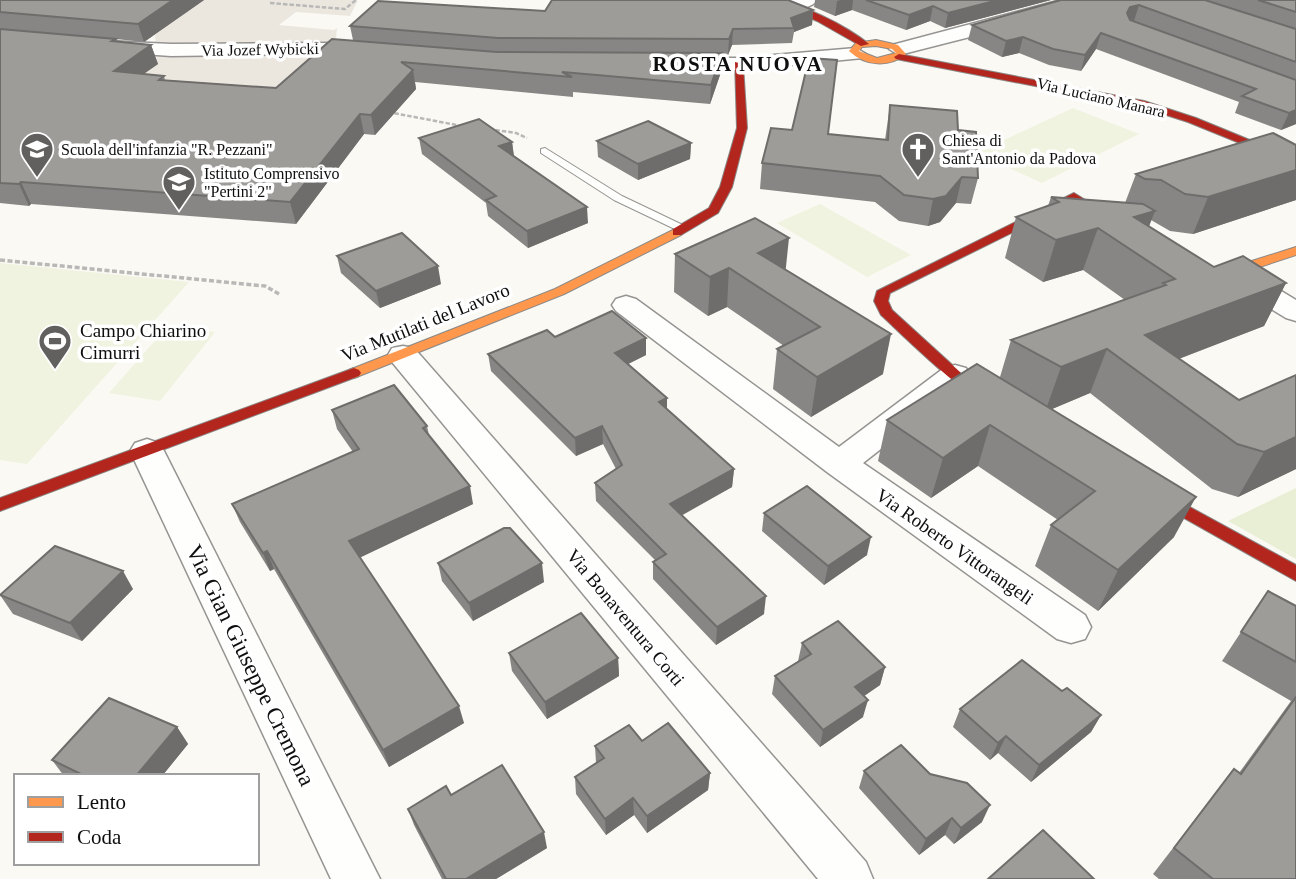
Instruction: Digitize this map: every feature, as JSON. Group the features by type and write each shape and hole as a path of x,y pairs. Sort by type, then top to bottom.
{"street":[{"path":"782,3 809,0"},
{"path":"899,53 1080,0"},
{"path":"782,3 820,19 860,49"},
{"name":"Via Jozef Wybicki","path":"94,46 149,51 326,48 379,52"},
{"path":"657,64 738,64 860,49"},
{"name":"Via Luciano Manara","path":"860,49 866,59 882,61 899,53 1140,103 1192,120 1296,163"},
{"name":"Via Mutilati del Lavoro","path":"0,505 454,336 637,256 714,210 726,187 742,128 738,64"},
{"path":"1008,411 954,375 886,312 881,301 884,291 1073,197 1130,231"},
{"path":"1199,273 1211,280 1296,251"},
{"path":"1231,273 1296,312"},
{"name":"Via Roberto Vittorangeli","path":"626,305 839,464 1071,627"},
{"name":"Via Bonaventura Corti","path":"403,355 849,879"},
{"path":"839,464 954,375"},
{"name":"Via Gian Giuseppe Cremona","path":"147,451 356,879"},
{"path":"1128,479 1296,574"}],"lane":[{"path":"545,151 618,198 683,228"}],"path":[{"path":"270,3 345,9 356,0"},
{"path":"383,111 472,127"},
{"path":"485,128 516,133 545,151"},
{"path":"0,260 265,286 279,294"}],"green space":[{"path":"1073,108 1139,134 1042,183 976,153"},
{"path":"820,204 911,255 867,277 777,223"},
{"name":"Campo Chiarino Cimurri","path":"0,263 189,282 27,464 0,460"},
{"path":"168,326 215,332 160,401 109,393"},
{"path":"1296,488 1296,559 1228,521"}],"shaded area":[{"path":"92,0 358,0 350,16 296,12 279,25 334,30 337,28 334,59 283,98 111,90 157,64 155,35 189,9"}],"building":[{"path":"0,0 173,0 138,24 0,12"},
{"path":"552,0 788,0 813,10 791,18 794,28 733,29 729,39 498,38 350,26 378,1 545,11"},
{"path":"866,0 998,0 948,13 933,6 909,15"},
{"path":"1061,0 1205,0 1296,29 1296,62 1139,5 1130,7 1127,13 1130,20 1296,80 1296,110 1289,113 1242,96 1256,89 1101,33 1085,55 1053,49 1023,37 1006,41 972,25"},
{"path":"1258,0 1296,0 1296,12"},
{"path":"0,29 116,39 112,41 151,45 114,71 164,76 159,80 276,88 332,39 497,52 722,53 711,85 562,72 572,77 401,62 413,70 371,115 360,114 290,202 21,182 0,183"},
{"path":"809,58 837,60 828,134 888,140 890,105 957,111 958,130 976,132 978,178 962,177 946,196 933,199 904,195 880,176 762,163 771,128 792,130"},
{"path":"479,119 512,142 499,146 587,207 527,231 486,200 496,196 419,138"},
{"path":"648,121 691,143 638,164 597,141"},
{"path":"1273,133 1296,145 1296,170 1208,197 1185,194 1161,180 1145,179 1136,174"},
{"path":"1051,197 1143,204 1155,211 1134,217 1214,267 1243,256 1286,283 1145,335 1239,400 1296,375 1296,437 1264,452 1237,444 1107,349 1061,367 1011,340 1166,285 1163,283 1175,279 1098,228 1056,240 1016,217 1059,202"},
{"path":"755,218 789,238 758,253 891,334 817,377 777,349 820,327 729,268 710,277 675,254"},
{"path":"402,233 438,266 376,291 337,256"},
{"path":"612,311 646,338 615,353 667,398 659,402 734,469 670,504 766,596 717,627 653,562 666,554 595,483 622,465 602,426 575,438 488,354 547,330 555,337"},
{"path":"977,364 1196,497 1118,570 1051,525 1095,491 990,425 943,458 887,420"},
{"path":"394,385 427,426 423,428 470,486 349,541 459,706 383,750 267,551 263,553 232,504 359,449 332,410"},
{"path":"807,486 871,537 828,566 764,513"},
{"path":"504,528 510,528 542,563 469,603 438,563"},
{"path":"55,546 123,571 70,623 0,595"},
{"path":"1268,591 1296,606 1296,662 1241,632"},
{"path":"581,613 618,658 545,702 509,653"},
{"path":"838,621 885,667 855,687 868,700 823,730 775,676 811,654 802,643"},
{"path":"1022,660 1062,691 1067,688 1101,715 1039,765 1006,736 998,743 960,709"},
{"path":"1296,697 1296,879 1213,879 1174,848 1234,769 1241,774"},
{"path":"109,698 177,727 138,774 81,774 52,760"},
{"path":"668,723 710,773 647,816 633,798 605,819 575,777 604,758 595,746 629,725 642,741"},
{"path":"901,745 930,774 967,783 990,805 961,828 952,818 926,839 864,771"},
{"path":"502,765 544,832 466,879 446,879 408,809 446,786 451,795"},
{"path":"1043,830 1094,879 988,879"}],"traffic: slow":[{"path":"876,43 895,47 901,54 889,60 877,61 854,51 859,45 876,43"},
{"path":"354,373 559,292 677,232"},
{"path":"1209,279 1296,251"}],"traffic: jam":[{"path":"774,0 820,19 864,44"},
{"path":"899,57 1140,103 1192,120 1296,163"},
{"path":"677,232 714,210 726,187 742,128 738,64"},
{"path":"999,405 955,375 886,312 881,301 884,291 1074,197 1121,226"},
{"path":"0,505 354,373"},
{"path":"1142,487 1296,574"}],"place":[{"name":"Scuola dell'infanzia \"R. Pezzani\"","path":"37,179"},
{"name":"Chiesa di Sant'Antonio da Padova","path":"918,179"},
{"name":"Istituto Comprensivo \"Pertini 2\"","path":"179,212"},
{"name":"Campo Chiarino Cimurri","path":"55,371"}],"district":[{"name":"ROSTA NUOVA","path":"738,64"}]}
